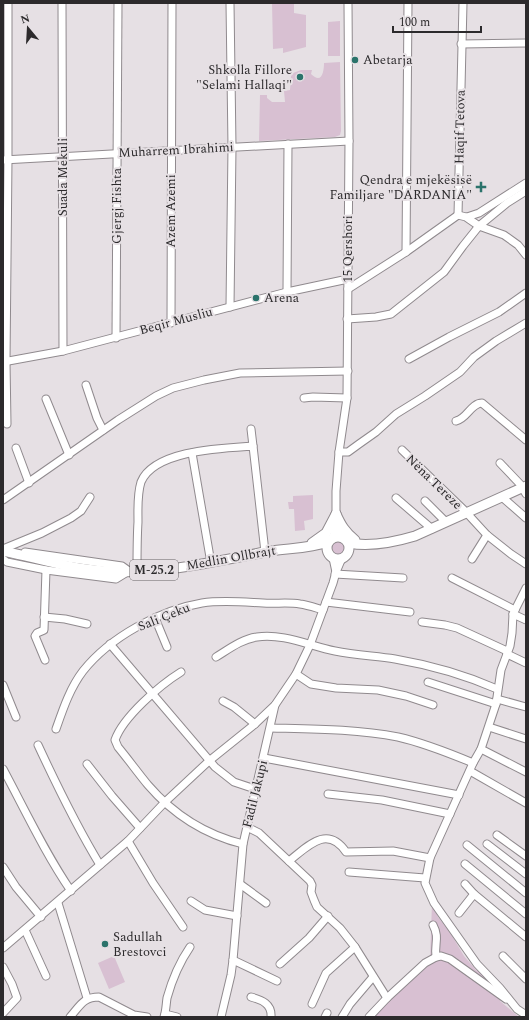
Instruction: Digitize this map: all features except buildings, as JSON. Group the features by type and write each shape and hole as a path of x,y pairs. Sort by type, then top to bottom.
{"main road":[{"name":"Nëna Tereze","path":"347,551 364,545 399,541 415,536 502,497 525,489"},
{"path":"308,547 326,533 336,516 348,534 364,545"},
{"name":"Medlin Ollbrajt","path":"3,553 104,571 133,571 176,568 211,563 265,552 308,547 334,539"},
{"path":"331,556 327,548 334,539 346,539 347,551"},
{"name":"Medlin Ollbrajt","path":"308,547 331,556"},
{"name":"M-25.2","path":"331,556 347,551"}],"street":[{"path":"7,424 5,362 6,95 8,3"},
{"name":"Suada Mekuli","path":"62,3 63,351"},
{"name":"Gjergj Fishta","path":"116,338 118,3"},
{"name":"Azem Azemi","path":"171,323 172,3"},
{"path":"230,3 232,147 230,307"},
{"name":"15 Qershori","path":"334,539 339,452 347,398 348,371 348,3"},
{"path":"406,252 408,3"},
{"name":"Haqif Tetova","path":"458,215 463,3"},
{"path":"461,44 526,43"},
{"name":"Muharrem Ibrahimi","path":"6,159 349,141"},
{"path":"287,292 288,144"},
{"path":"467,217 479,214 526,183"},
{"path":"347,319 376,317 391,314 444,272 462,246 479,226 507,203 526,191"},
{"path":"348,289 406,252 458,215 467,217 479,226 504,235 518,244 526,255"},
{"name":"Beqir Musliu","path":"5,362 63,351 287,292 348,279"},
{"path":"409,359 499,312 526,293"},
{"path":"339,452 348,452 376,432 396,414 460,372 474,358 496,341 526,323"},
{"path":"3,499 29,483 103,430 156,396 173,388 240,373 348,371"},
{"path":"86,385 97,418 103,430"},
{"path":"304,398 347,398"},
{"path":"46,400 69,455"},
{"path":"456,421 461,420 477,404 482,403 526,440"},
{"path":"251,429 265,552"},
{"path":"133,571 138,499 141,483 147,472 158,463 173,457 208,450 253,446"},
{"path":"16,448 29,483"},
{"name":"Nëna Tereze","path":"402,450 467,513"},
{"path":"192,453 211,563"},
{"name":"Nëna Tereze","path":"500,463 525,489"},
{"path":"3,553 71,518 81,511 90,497"},
{"path":"502,497 526,518"},
{"path":"396,498 432,529"},
{"name":"Nëna Tereze","path":"425,501 446,522"},
{"path":"467,513 487,535 526,564"},
{"path":"472,559 487,535"},
{"path":"3,947 58,903 128,841 209,761 255,724 275,705 296,674 310,645 336,573 347,551"},
{"name":"Medlin Ollbrajt","path":"3,553 7,562 46,570 116,580 133,571"},
{"path":"331,556 336,573"},
{"path":"45,660 35,636 37,633 44,630 46,570"},
{"path":"336,573 403,578"},
{"path":"452,578 526,620"},
{"path":"525,592 514,612 510,646 501,670 497,702 489,727 481,749 473,763 430,858 425,883 434,902 465,949 517,1009 526,1015"},
{"name":"Sali Çeku","path":"56,729 68,696 82,673 95,657 110,644 155,618 175,610 208,603 242,602 300,604 323,610"},
{"path":"326,602 410,612"},
{"path":"44,617 65,619 87,624"},
{"path":"155,618 167,647"},
{"path":"422,622 457,628 526,663"},
{"path":"216,657 242,642 257,637 271,636 335,651 395,659 427,666 460,675 498,689"},
{"path":"110,644 209,761 227,778 255,789"},
{"path":"181,672 152,695 126,721 115,740 118,747 149,786 177,812 209,833 229,841 243,844"},
{"path":"296,674 311,684 336,688 378,690 406,696 433,705"},
{"path":"428,682 497,702 526,707"},
{"path":"3,685 16,717"},
{"path":"223,702 244,714 255,724"},
{"name":"Fadil Jakupi","path":"221,1017 233,960 243,844 255,789 271,728 275,705"},
{"path":"489,727 526,740"},
{"path":"271,728 344,730 398,737 436,748 473,763"},
{"path":"38,745 71,813 100,865"},
{"path":"481,749 526,772"},
{"path":"264,758 459,795"},
{"path":"87,764 140,828"},
{"path":"3,769 37,834 71,891"},
{"path":"470,771 526,803"},
{"path":"328,794 382,800 450,814"},
{"path":"247,827 259,833 310,881 312,885 311,892 317,907 328,916 355,947 387,998"},
{"path":"497,835 526,856"},
{"path":"290,861 308,845 324,839 334,841 349,853 393,851 430,858"},
{"path":"128,841 153,883 183,927"},
{"path":"487,844 526,874"},
{"path":"467,845 526,892"},
{"path":"465,864 526,914"},
{"path":"3,867 16,887 41,917"},
{"path":"349,872 425,878"},
{"path":"240,884 266,903"},
{"path":"465,884 474,894 526,938"},
{"path":"458,913 474,894"},
{"path":"191,901 205,910 237,916"},
{"path":"58,903 87,998"},
{"path":"280,964 309,938 328,916"},
{"path":"433,925 437,932 435,951 436,957"},
{"path":"25,930 46,976"},
{"path":"177,1017 162,1016 174,977 182,959 190,947"},
{"path":"312,1004 326,973 355,947"},
{"path":"370,1017 387,998 425,963 441,956 450,959 509,1000"},
{"path":"503,956 526,979"},
{"path":"233,960 277,981"},
{"path":"3,967 12,984 17,998 3,1013"},
{"path":"342,1017 350,1004 373,977"},
{"path":"70,1017 87,998 99,997 134,1016 147,1017"},
{"path":"251,997 260,999 268,1004 271,1009 271,1017"}],"shaded area":[{"path":"272,3 294,3 294,13 306,15 306,47 283,53 283,48 273,49"},
{"path":"340,21 340,56 328,56 328,22"},
{"path":"340,62 340,135 335,137 259,141 260,95 267,95 267,98 272,102 285,102 284,91 290,90 291,76 293,73 301,70 312,70 311,74 318,78 322,76 324,63"},
{"path":"313,495 313,519 304,521 305,530 295,531 294,509 289,509 288,502 293,502 293,496"},
{"path":"338,539 344,542 347,548 344,554 338,557 332,554 329,548 332,542"},
{"path":"432,902 438,917 451,934 464,956 476,970 485,975 500,991 500,1001 519,1017 372,1017 430,962"},
{"path":"114,956 125,982 109,989 98,963"}],"place":[{"name":"Abetarja","path":"355,60"},
{"name":"Shkolla Fillore \"Selami Hallaqi\"","path":"300,77"},
{"name":"Qendra e mjekësisë Familjare \"DARDANIA\"","path":"481,187"},
{"name":"Arena","path":"256,298"},
{"name":"Sadullah Brestovci","path":"105,944"}]}
